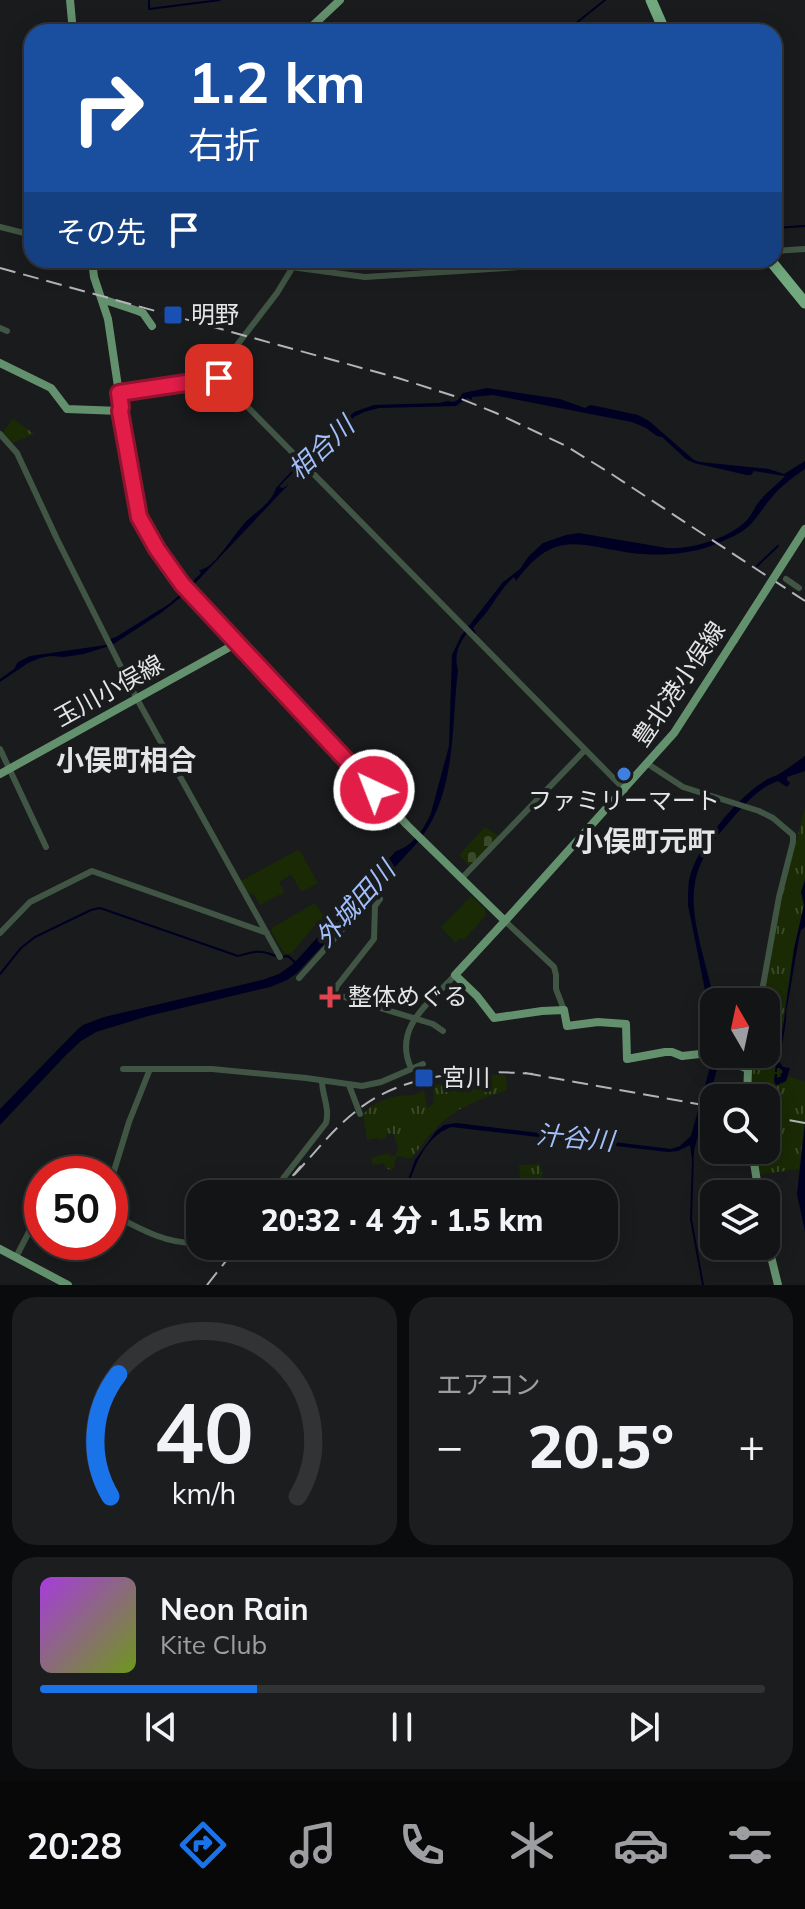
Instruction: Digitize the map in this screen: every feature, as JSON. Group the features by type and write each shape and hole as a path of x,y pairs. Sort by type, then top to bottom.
{"highway":[{"path":"654,0 664,24"},
{"path":"779,268 804,301"}],"main road":[{"path":"70,0 72,24"},
{"path":"314,24 340,0"},
{"path":"93,268 108,319 139,517 157,549 189,593 223,630 411,828 505,921"},
{"path":"102,299 143,313 152,326"},
{"path":"0,363 51,388 67,409 120,411"},
{"name":"豊北港小俣線","path":"455,975 674,733 805,529"},
{"path":"223,630 228,642 225,650"},
{"name":"玉川小俣線","path":"0,774 237,643"},
{"path":"455,975 494,1018 564,1010 567,1026 598,1022 626,1024 627,1059 670,1051 682,1056 712,1054 748,1069 747,1084"},
{"path":"0,1249 68,1285"},
{"path":"772,1260 778,1285"}],"street":[{"path":"0,227 24,233"},
{"path":"782,250 805,249"},
{"path":"211,379 277,293 291,268"},
{"path":"313,268 365,277 506,268"},
{"path":"119,393 219,378 625,790"},
{"path":"0,434 17,453 45,516 137,699 280,957"},
{"path":"786,579 799,588"},
{"path":"0,749 46,847"},
{"path":"461,879 585,750"},
{"path":"648,764 683,787 747,806 769,816 792,833 762,988"},
{"path":"0,933 30,902 92,871 267,933"},
{"path":"299,978 378,896 374,939 334,994 433,1024 443,1031"},
{"path":"505,921 554,967 556,989 564,1010"},
{"path":"411,1068 405,1043 407,1032 455,975"},
{"path":"123,1069 212,1069 373,1085 423,1064"},
{"path":"119,1156 150,1069"},
{"path":"282,1180 326,1123 328,1112 322,1081"},
{"path":"349,1085 360,1114"},
{"path":"128,1222 164,1239 186,1243"},
{"path":"16,1257 24,1242"}],"green space":[{"path":"13,419 34,434 13,443 2,433"},
{"path":"805,807 805,879 801,892 804,905 780,1038 780,988 763,988 781,899"},
{"path":"485,827 500,837 471,867 459,855"},
{"path":"299,849 318,883 302,892 291,875 279,882 285,892 260,905 253,893 248,895 241,881"},
{"path":"471,896 485,909 486,915 464,940 461,938 455,943 441,927"},
{"path":"315,903 325,918 315,925 292,953 284,953 271,931 273,927"},
{"path":"750,1068 775,1068 777,1072 777,1068 781,1068 783,1071 780,1074 782,1077 776,1078 775,1074 775,1084 749,1084"},
{"path":"483,1075 504,1075 507,1090 451,1115 432,1132 411,1159 397,1156 392,1171 384,1163 373,1165 371,1158 389,1153 390,1157 396,1155 398,1145 392,1133 380,1140 367,1140 363,1114 366,1111 384,1100 414,1095 424,1090 427,1108 433,1104 434,1085"},
{"path":"789,1076 805,1082 805,1120 799,1169 756,1175 754,1164 780,1164 780,1084"},
{"path":"540,1164 543,1180 521,1180 519,1165"}],"water":[{"path":"487,388 560,399 585,408 590,405 638,415 700,462 769,469 784,474 805,461 805,469 779,489 749,526 711,546 681,553 651,554 568,544 543,554 516,581 514,577 473,628 476,633 467,633 458,650 450,759 440,803 431,823 418,842 297,973 270,987 148,1016 96,1032 66,1055 0,1125 0,1109 83,1025 104,1017 279,974 296,961 396,851 417,836 431,813 449,746 452,655 461,636 503,582 520,569 543,543 579,533 667,548 707,542 744,523 761,499 785,476 754,471 747,475 694,463 662,437 632,422 493,395 472,397 472,400 467,398 456,406 379,408 354,417 316,457 306,460 308,465 294,480 303,466 298,467 279,487 289,484 185,594 161,613 112,645 84,654 40,658 0,682 18,662 30,656 106,645 110,639 169,604 183,592 185,585 201,573 199,570 216,559 306,456 324,444 354,412 374,405 453,402 463,393"},
{"path":"805,756 805,771 787,777 790,783 787,787 778,781 771,784 741,808 704,857 697,874 694,912 711,988 705,988 688,905 693,867 708,839 740,801"},
{"path":"805,880 805,927 799,938 780,1052 794,949 804,905 801,892"},
{"path":"780,1063 790,1068 786,1081 776,1084 775,1074 777,1078 783,1072"},
{"path":"710,1068 717,1068 713,1084 705,1084"},
{"name":"汁谷川","path":"700,1104 700,1129 694,1150 692,1219 704,1285 690,1219 690,1145 668,1152 451,1127 427,1146 408,1180 415,1160 436,1131 444,1125 456,1123 671,1149 691,1136"},
{"path":"805,1124 805,1232 797,1194"}],"waterway":[{"path":"149,0 149,9 220,0"},
{"path":"575,24 605,0"},
{"path":"782,227 805,226"},
{"path":"757,566 778,546"},
{"path":"0,974 21,948 35,937 100,908 238,956 263,952 288,956 296,963"}],"railway":[{"path":"0,268 398,378 496,413 566,446 805,601"},
{"path":"294,1175 355,1112 395,1088 463,1073 533,1074"},
{"path":"525,1073 700,1104"},
{"path":"780,1119 805,1123"},
{"path":"289,1180 301,1166"},
{"path":"207,1285 227,1260"}],"place":[{"name":"明野","path":"173,315"},
{"name":"ファミリーマート","path":"624,774"},
{"name":"整体めぐる","path":"330,997"},
{"name":"宮川","path":"424,1078"}],"district":[{"name":"小俣町相合","path":"126,760"},
{"name":"小俣町元町","path":"645,841"}],"route":[{"path":"219,378 119,393 140,519 182,584 374,790"}],"water label":[{"name":"相合川","path":"321,448"},
{"name":"外城田川","path":"355,904"}]}
